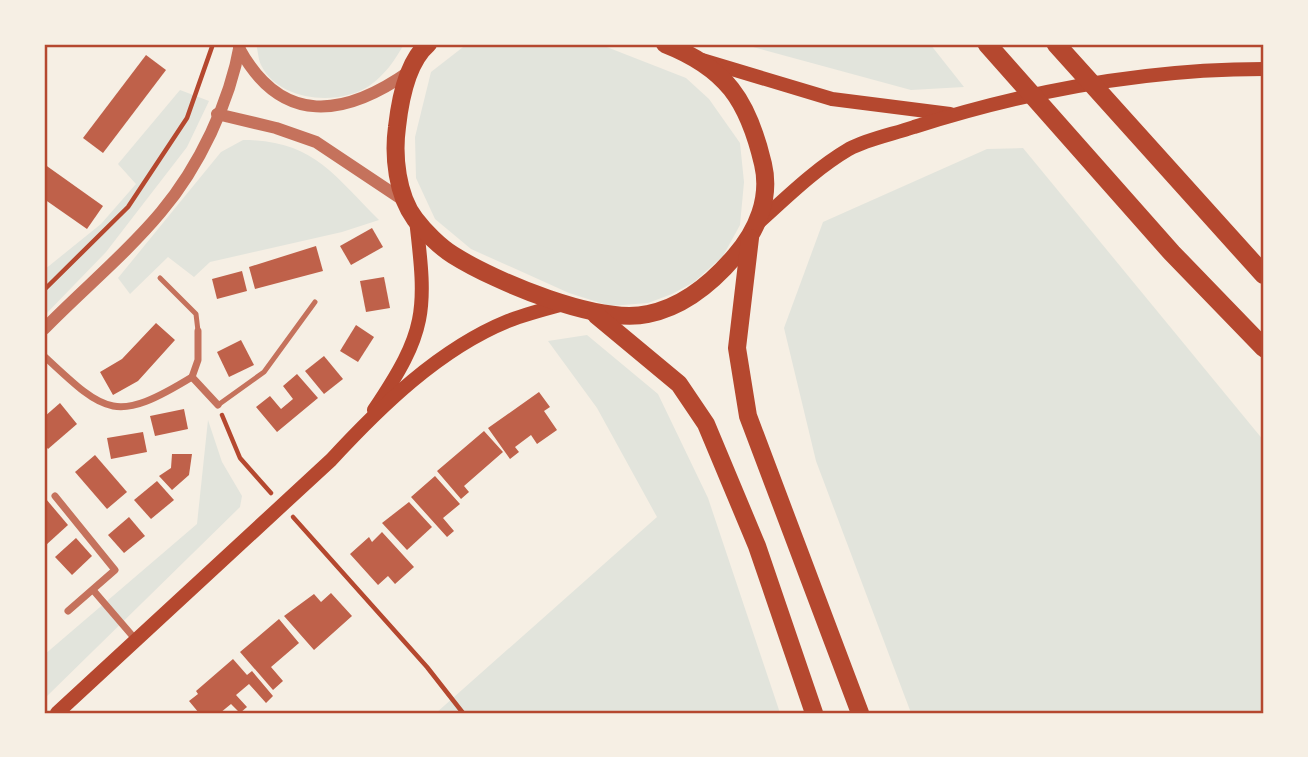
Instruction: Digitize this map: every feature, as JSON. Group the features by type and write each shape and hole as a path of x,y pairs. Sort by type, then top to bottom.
{"highway":[{"path":"987,44 1172,253 1264,348"},
{"path":"1056,44 1264,275"},
{"path":"424,45 410,71 396,133 403,200 416,220 452,254 594,314 624,317 650,314 689,298 722,271 754,230"},
{"path":"670,45 702,60 742,100 756,133 764,169 764,191 754,230 737,348 748,416 860,713"},
{"path":"594,314 679,384 706,424 757,546 814,713"}],"main road":[{"path":"702,60 832,99 955,114"},
{"path":"754,230 808,178 850,148 955,114 1092,82 1159,73 1264,69"},
{"path":"366,422 400,371 421,326 424,292 416,220"},
{"path":"57,713 297,491 366,422 454,349 507,321 564,303"}],"street":[{"path":"239,46 250,69 268,88 310,108 330,108 357,102 381,92 410,71"},
{"path":"44,329 161,212 199,153 217,114 239,46"},
{"path":"217,114 276,128 316,142 403,200"},
{"path":"44,356 68,380 108,407 125,408 165,393 192,377 198,360 198,331"},
{"path":"192,377 218,405"},
{"path":"55,496 115,570 68,611"},
{"path":"93,590 135,640"}],"lane":[{"path":"160,278 197,314 198,331"},
{"path":"218,405 264,372 315,302"}],"path":[{"path":"44,290 128,206 187,118 213,44"},
{"path":"218,405 240,458 275,498"},
{"path":"284,508 427,667 463,713"}],"shaded area":[{"path":"256,44 404,44 389,67 369,86 342,96 326,98 310,97 281,87 261,65"},
{"path":"467,44 599,44 686,78 709,99 740,143 744,182 740,225 723,256 694,282 672,294 648,303 610,306 569,293 471,249 435,219 416,178 415,137 431,72"},
{"path":"742,44 930,44 964,87 911,90"},
{"path":"180,90 209,101 187,147 106,252 44,316 44,270 101,224 136,184 118,164"},
{"path":"243,140 287,146 304,153 334,174 379,220 342,232 210,262 194,277 168,257 130,294 118,278 221,152"},
{"path":"1023,148 1264,441 1264,713 911,713 816,461 784,328 823,222 987,149"},
{"path":"587,335 658,394 708,498 780,713 436,713 657,517 597,408 548,341"},
{"path":"208,420 222,462 242,496 240,507 44,699 44,655 197,524"}],"building":[{"path":"146,55 166,70 103,153 83,138"},
{"path":"44,164 103,206 87,229 44,199"},
{"path":"372,228 383,247 351,265 340,246"},
{"path":"316,246 323,271 255,289 249,267"},
{"path":"242,271 247,291 217,299 212,279"},
{"path":"384,277 390,308 366,312 360,281"},
{"path":"156,323 175,340 138,381 113,395 100,372 122,359"},
{"path":"356,325 374,337 358,362 340,351"},
{"path":"241,340 254,365 229,377 217,352"},
{"path":"324,356 343,379 324,394 305,371"},
{"path":"297,374 318,398 277,432 256,407 270,396 281,409 293,399 283,386"},
{"path":"539,392 550,407 544,411 557,430 537,444 531,435 515,447 519,452 510,459 488,428"},
{"path":"60,403 77,424 48,449 44,444 44,417"},
{"path":"184,409 188,429 155,436 150,416"},
{"path":"484,431 503,452 464,486 469,492 461,499 437,471"},
{"path":"143,432 147,452 111,459 107,438"},
{"path":"172,454 192,454 189,475 172,490 159,476 171,468"},
{"path":"95,455 127,492 107,509 75,472"},
{"path":"435,476 460,504 443,518 454,531 447,537 411,497"},
{"path":"157,481 174,500 151,519 134,500"},
{"path":"46,499 68,525 46,545 44,543"},
{"path":"409,502 432,527 407,550 382,523"},
{"path":"129,517 145,536 124,553 108,535"},
{"path":"382,532 414,567 395,584 388,576 378,585 350,554 369,537 372,542"},
{"path":"76,538 92,556 72,575 55,557"},
{"path":"331,593 352,616 314,650 284,616 314,594 321,602"},
{"path":"279,619 299,643 271,667 283,681 273,690 240,652"},
{"path":"233,659 247,675 252,671 273,696 266,703 249,684 236,695 247,707 240,713 231,704 220,713 199,713 189,701 198,694 196,691"}]}
